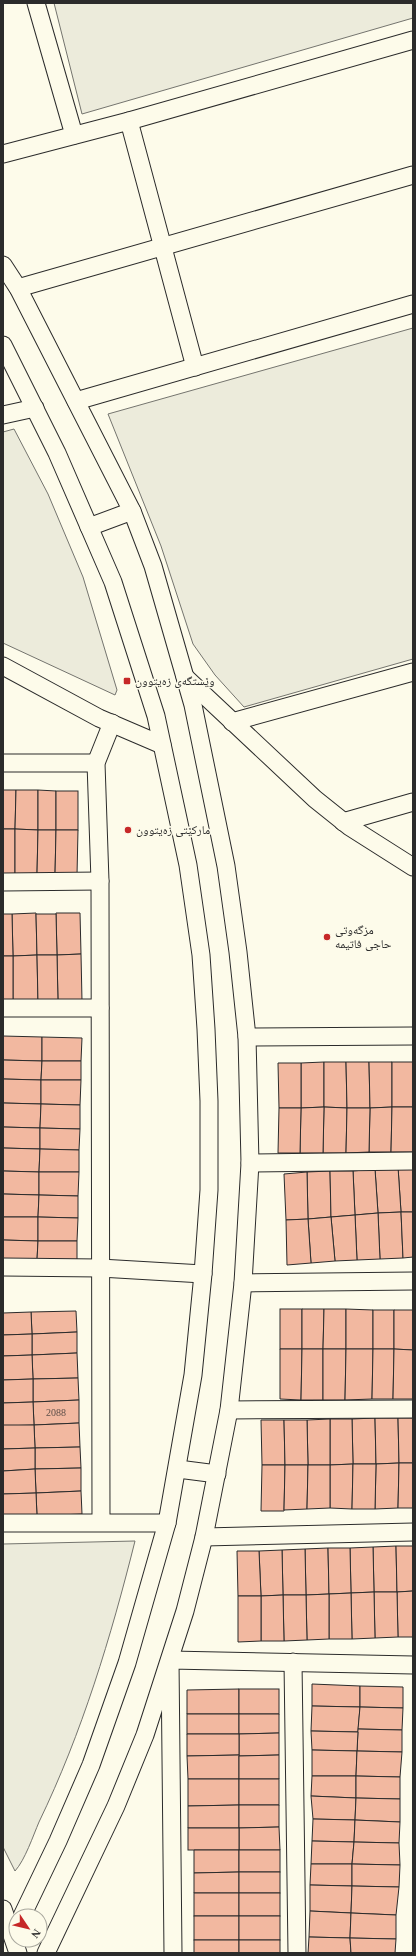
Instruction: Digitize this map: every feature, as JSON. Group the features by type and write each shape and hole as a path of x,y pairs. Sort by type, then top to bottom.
{"street":[{"path":"36,3 74,136"},
{"path":"3,154 128,121 413,40"},
{"path":"128,121 195,367"},
{"path":"18,288 413,175"},
{"path":"3,265 18,288 132,511 153,566 193,705 226,866 238,952 247,1037 250,1162 243,1283 229,1410 204,1537 170,1660 145,1735 119,1799 46,1953"},
{"path":"76,401 413,304"},
{"path":"3,344 35,408 113,582 156,716 188,865 201,962 209,1101 209,1190 203,1274 193,1375 178,1468 167,1523 127,1663 91,1765 58,1841 26,1908"},
{"path":"3,415 35,408"},
{"path":"89,527 132,511"},
{"path":"3,666 112,723 162,745"},
{"path":"232,722 413,672"},
{"path":"184,677 282,770 343,822 413,867"},
{"path":"100,1522 100,881 96,763 112,723"},
{"path":"3,763 96,763"},
{"path":"343,822 413,802"},
{"path":"3,882 100,881"},
{"path":"3,1008 100,1008"},
{"path":"247,1037 413,1036"},
{"path":"250,1162 413,1161"},
{"path":"3,1267 100,1268 203,1274"},
{"path":"243,1283 413,1281"},
{"path":"229,1410 413,1409"},
{"path":"178,1468 217,1474"},
{"path":"3,1523 167,1523"},
{"path":"204,1537 413,1532"},
{"path":"170,1660 413,1665"},
{"path":"170,1660 173,1953"},
{"path":"293,1662 297,1953"},
{"path":"3,1909 8,1919"}],"shaded area":[{"path":"54,3 413,3 413,18 82,114"},
{"path":"413,328 413,659 244,707 215,675 193,644 161,546 108,414"},
{"path":"14,429 48,494 83,577 117,690 115,695 3,643 3,432"},
{"path":"135,1541 116,1613 82,1719 69,1754 28,1848 15,1871 3,1847 3,1544"}],"building":[{"path":"3,790 16,790 15,829 3,829"},
{"path":"16,790 38,790 38,830 15,829"},
{"path":"38,790 56,791 56,830 38,830"},
{"path":"56,791 78,791 78,830 56,830"},
{"path":"3,829 15,829 15,874 3,874"},
{"path":"15,829 38,830 37,874 15,874"},
{"path":"38,830 56,830 55,875 37,874"},
{"path":"56,830 78,830 77,875 55,875"},
{"path":"36,913 37,955 13,956 12,914"},
{"path":"56,913 80,913 81,954 57,955"},
{"path":"3,914 12,914 13,956 3,956"},
{"path":"36,914 56,914 57,955 37,955"},
{"path":"81,954 82,1001 58,1002 57,955"},
{"path":"37,955 38,1003 13,1003 13,956"},
{"path":"37,955 57,955 58,1002 38,1003"},
{"path":"3,956 13,956 13,1003 3,1003"},
{"path":"3,1036 42,1037 42,1061 3,1060"},
{"path":"42,1037 82,1038 81,1061 42,1061"},
{"path":"3,1060 42,1061 41,1080 3,1079"},
{"path":"42,1061 81,1061 81,1080 41,1080"},
{"path":"324,1062 324,1107 301,1108 301,1063"},
{"path":"324,1062 346,1062 347,1108 324,1107"},
{"path":"346,1062 369,1062 370,1108 347,1108"},
{"path":"369,1062 392,1062 392,1107 370,1108"},
{"path":"392,1062 413,1062 413,1107 392,1107"},
{"path":"278,1063 301,1063 301,1108 279,1108"},
{"path":"3,1079 41,1080 41,1104 3,1103"},
{"path":"41,1080 81,1080 80,1105 41,1104"},
{"path":"3,1103 41,1104 40,1128 3,1127"},
{"path":"41,1104 80,1105 80,1129 40,1128"},
{"path":"324,1107 347,1108 346,1153 323,1153"},
{"path":"324,1107 323,1153 300,1153 301,1108"},
{"path":"392,1107 391,1152 369,1152 370,1108"},
{"path":"392,1107 413,1107 413,1152 391,1152"},
{"path":"279,1108 301,1108 300,1153 278,1153"},
{"path":"347,1108 370,1108 369,1152 346,1153"},
{"path":"3,1127 40,1128 40,1149 3,1148"},
{"path":"40,1128 80,1129 79,1150 40,1149"},
{"path":"3,1148 40,1149 39,1172 3,1171"},
{"path":"40,1149 79,1150 79,1172 39,1172"},
{"path":"413,1166 413,1212 401,1212 398,1167"},
{"path":"398,1167 401,1212 378,1213 375,1169"},
{"path":"375,1169 378,1213 355,1215 353,1171"},
{"path":"3,1171 39,1172 39,1195 3,1194"},
{"path":"330,1171 331,1217 308,1219 307,1172"},
{"path":"330,1171 353,1171 355,1215 331,1217"},
{"path":"39,1172 79,1172 78,1196 39,1195"},
{"path":"307,1172 308,1219 286,1220 284,1174"},
{"path":"3,1194 39,1195 38,1217 3,1217"},
{"path":"39,1195 78,1196 78,1218 38,1217"},
{"path":"401,1212 403,1258 380,1259 378,1213"},
{"path":"401,1212 413,1212 413,1257 403,1258"},
{"path":"378,1213 380,1259 357,1260 355,1215"},
{"path":"355,1215 357,1260 335,1261 331,1217"},
{"path":"3,1217 38,1217 38,1241 3,1240"},
{"path":"38,1217 78,1218 77,1241 38,1241"},
{"path":"331,1217 335,1261 311,1263 308,1219"},
{"path":"308,1219 311,1263 287,1265 286,1220"},
{"path":"3,1240 38,1241 37,1260 3,1259"},
{"path":"38,1241 77,1241 77,1261 37,1260"},
{"path":"280,1309 302,1309 302,1349 280,1349"},
{"path":"302,1309 324,1309 323,1349 302,1349"},
{"path":"324,1309 346,1309 346,1349 323,1349"},
{"path":"346,1309 373,1310 373,1349 346,1349"},
{"path":"373,1310 394,1310 394,1349 373,1349"},
{"path":"394,1310 413,1310 413,1350 394,1349"},
{"path":"76,1311 77,1332 32,1334 31,1312"},
{"path":"31,1312 32,1334 3,1335 3,1313"},
{"path":"77,1332 77,1353 32,1355 32,1334"},
{"path":"32,1334 32,1355 3,1356 3,1335"},
{"path":"280,1349 302,1349 301,1400 280,1399"},
{"path":"302,1349 323,1349 323,1400 301,1400"},
{"path":"323,1349 346,1349 345,1400 323,1400"},
{"path":"346,1349 373,1349 372,1399 345,1400"},
{"path":"373,1349 394,1349 393,1399 372,1399"},
{"path":"394,1349 413,1350 413,1399 393,1399"},
{"path":"77,1353 78,1378 33,1379 32,1355"},
{"path":"32,1355 33,1379 3,1380 3,1356"},
{"path":"78,1378 79,1400 33,1402 33,1379"},
{"path":"33,1379 33,1402 3,1403 3,1380"},
{"path":"79,1400 79,1423 34,1425 33,1402"},
{"path":"33,1402 34,1425 3,1426 3,1403"},
{"path":"375,1418 376,1464 353,1464 352,1419"},
{"path":"375,1418 398,1418 399,1463 376,1464"},
{"path":"398,1418 413,1418 413,1463 399,1463"},
{"path":"330,1419 352,1419 353,1464 330,1465"},
{"path":"330,1419 330,1465 308,1465 307,1420"},
{"path":"261,1420 284,1420 285,1465 262,1465"},
{"path":"284,1420 307,1420 308,1465 285,1465"},
{"path":"79,1423 80,1447 35,1448 34,1425"},
{"path":"3,1425 34,1425 35,1448 3,1449"},
{"path":"80,1447 81,1468 35,1469 35,1448"},
{"path":"35,1448 35,1469 3,1471 3,1449"},
{"path":"399,1463 398,1508 375,1509 376,1464"},
{"path":"399,1463 413,1463 413,1508 398,1508"},
{"path":"353,1464 352,1509 330,1508 330,1465"},
{"path":"353,1464 376,1464 375,1509 352,1509"},
{"path":"262,1465 285,1465 284,1511 261,1511"},
{"path":"285,1465 308,1465 307,1509 284,1510"},
{"path":"308,1465 330,1465 330,1508 307,1509"},
{"path":"81,1468 81,1491 36,1493 35,1469"},
{"path":"35,1469 36,1493 3,1494 3,1471"},
{"path":"81,1491 82,1514 37,1516 36,1493"},
{"path":"36,1493 37,1516 3,1516 3,1494"},
{"path":"396,1546 397,1592 374,1592 373,1547"},
{"path":"396,1546 413,1546 413,1591 397,1592"},
{"path":"373,1547 374,1592 351,1593 350,1548"},
{"path":"328,1548 329,1594 306,1595 305,1549"},
{"path":"328,1548 350,1548 351,1593 329,1594"},
{"path":"305,1549 306,1595 283,1595 282,1550"},
{"path":"282,1550 283,1595 261,1596 259,1551"},
{"path":"237,1551 259,1551 261,1596 238,1596"},
{"path":"413,1591 413,1637 398,1637 397,1592"},
{"path":"374,1592 397,1592 398,1637 375,1638"},
{"path":"374,1592 375,1638 352,1639 351,1593"},
{"path":"351,1593 352,1639 329,1639 329,1594"},
{"path":"329,1594 329,1639 307,1640 306,1595"},
{"path":"283,1595 306,1595 307,1640 284,1641"},
{"path":"283,1595 284,1641 261,1641 261,1596"},
{"path":"238,1596 261,1596 261,1641 238,1642"},
{"path":"312,1684 360,1686 360,1707 312,1706"},
{"path":"360,1686 403,1687 403,1708 360,1707"},
{"path":"239,1689 239,1714 187,1714 187,1690"},
{"path":"239,1689 279,1689 279,1714 239,1714"},
{"path":"312,1706 360,1707 358,1732 311,1731"},
{"path":"360,1707 403,1708 402,1730 358,1729"},
{"path":"187,1714 239,1714 239,1734 187,1734"},
{"path":"239,1714 279,1714 279,1733 239,1734"},
{"path":"358,1729 402,1730 402,1752 357,1751"},
{"path":"311,1731 358,1732 357,1751 312,1750"},
{"path":"279,1733 279,1755 239,1756 239,1734"},
{"path":"187,1734 239,1734 239,1755 187,1756"},
{"path":"312,1750 357,1751 356,1776 312,1776"},
{"path":"357,1751 402,1752 400,1777 356,1776"},
{"path":"239,1755 239,1779 188,1779 187,1756"},
{"path":"279,1755 279,1779 239,1779 239,1756"},
{"path":"312,1776 356,1776 356,1798 311,1796"},
{"path":"356,1776 400,1777 400,1799 356,1798"},
{"path":"188,1779 239,1779 239,1805 188,1806"},
{"path":"239,1779 279,1779 279,1805 239,1805"},
{"path":"311,1796 356,1798 355,1820 313,1819"},
{"path":"356,1798 400,1799 400,1822 355,1820"},
{"path":"239,1805 239,1828 188,1828 188,1806"},
{"path":"239,1805 279,1805 279,1827 239,1828"},
{"path":"313,1819 355,1820 354,1842 312,1841"},
{"path":"355,1820 400,1822 399,1843 354,1842"},
{"path":"279,1827 280,1850 239,1850 239,1828"},
{"path":"188,1828 239,1828 239,1850 188,1850"},
{"path":"312,1841 354,1842 352,1864 311,1864"},
{"path":"354,1842 399,1843 400,1865 352,1864"},
{"path":"194,1850 239,1850 239,1872 194,1873"},
{"path":"239,1850 280,1850 280,1872 239,1872"},
{"path":"311,1864 352,1864 352,1886 310,1885"},
{"path":"352,1864 400,1865 399,1887 352,1886"},
{"path":"239,1872 239,1893 194,1893 194,1873"},
{"path":"239,1872 280,1872 280,1893 239,1893"},
{"path":"310,1885 352,1886 351,1913 310,1911"},
{"path":"352,1886 399,1887 396,1915 351,1913"},
{"path":"194,1893 239,1893 239,1916 194,1916"},
{"path":"239,1893 280,1893 280,1916 239,1916"},
{"path":"310,1911 351,1913 350,1938 309,1937"},
{"path":"351,1913 396,1915 396,1939 350,1938"},
{"path":"194,1916 239,1916 239,1940 194,1940"},
{"path":"239,1916 280,1916 280,1940 239,1940"},
{"path":"309,1937 350,1938 351,1953 308,1953"},
{"path":"350,1938 396,1939 395,1953 351,1953"},
{"path":"194,1940 239,1940 239,1953 194,1953"},
{"path":"239,1940 280,1940 280,1953 239,1953"}],"place":[{"name":"وێستگەی زەیتوون","path":"127,681"},
{"name":"مارکێتی زەیتوون","path":"128,830"},
{"name":"مزگەوتی حاجی فاتیمە","path":"327,937"}]}
